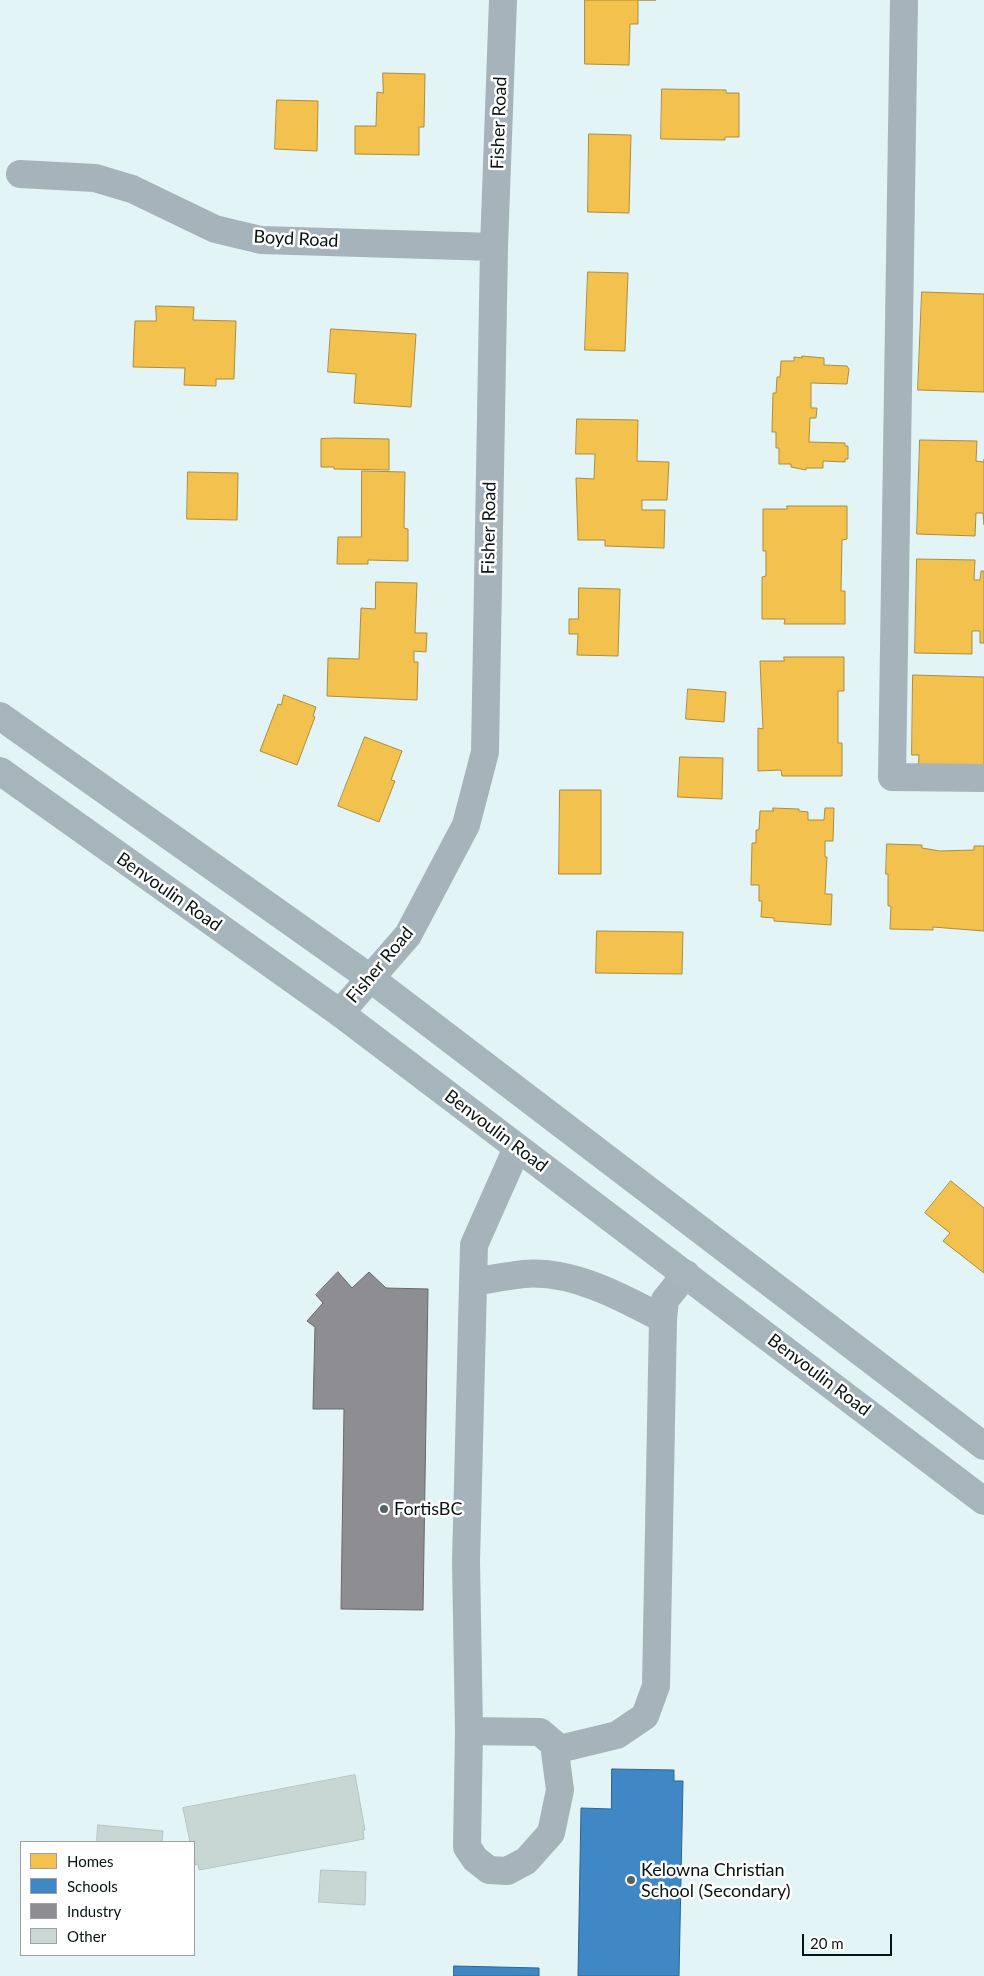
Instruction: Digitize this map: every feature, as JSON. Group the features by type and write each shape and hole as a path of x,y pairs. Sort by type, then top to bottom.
{"main road":[{"path":"0,716 370,978 984,1446"},
{"name":"Benvoulin Road","path":"0,771 340,1013 984,1501"}],"street":[{"name":"Fisher Road","path":"340,1013 408,935 466,825 484,752 494,247 504,0"},
{"path":"904,0 892,777 984,778"},
{"name":"Boyd Road","path":"20,174 95,178 132,189 215,229 261,240 494,247"},
{"path":"470,1732 540,1732 554,1744 560,1790 551,1833 526,1861 507,1871 489,1870 475,1859 468,1847 470,1732 466,1562 474,1245 517,1148"},
{"path":"474,1282 526,1274 575,1279 625,1299 663,1319"},
{"path":"555,1750 617,1735 645,1716 656,1686 663,1319 665,1300 686,1274"}],"building: Homes":[{"path":"585,0 638,0 638,24 630,24 629,65 585,64"},
{"path":"383,73 425,74 424,127 419,127 419,155 355,154 355,126 376,126 377,92 383,93"},
{"path":"662,89 726,90 726,93 739,93 739,137 725,137 725,140 661,139"},
{"path":"277,100 318,101 317,151 275,149"},
{"path":"589,134 631,135 629,213 588,212"},
{"path":"588,272 628,273 625,351 585,350"},
{"path":"922,292 984,294 984,392 918,390"},
{"path":"156,306 194,307 193,320 236,321 234,379 216,379 216,386 184,385 185,368 133,367 135,321 156,321"},
{"path":"331,329 416,334 411,407 354,403 356,374 328,372"},
{"path":"802,356 824,358 824,365 847,366 849,369 847,384 811,383 811,408 817,408 816,418 810,418 809,442 845,443 845,446 848,446 848,459 845,459 845,462 823,461 823,468 806,468 806,470 791,467 791,464 779,464 776,432 772,432 773,393 776,393 777,377 780,377 781,361 794,361 794,357 802,358"},
{"path":"577,419 638,420 637,461 669,462 667,500 642,500 642,510 665,510 664,548 605,546 605,540 578,540 576,478 594,479 595,454 576,454"},
{"path":"321,439 389,439 389,470 321,467"},
{"path":"920,440 977,441 976,461 984,462 984,525 983,513 976,513 975,536 917,534"},
{"path":"362,471 405,472 404,528 408,529 408,561 368,560 368,564 337,564 338,537 361,537"},
{"path":"188,472 238,473 237,520 187,519"},
{"path":"787,506 847,506 847,539 842,540 841,591 845,591 845,624 784,624 785,619 762,619 762,577 766,576 766,551 763,551 763,509 787,509"},
{"path":"917,559 975,560 974,580 980,580 981,571 984,571 984,643 980,643 980,631 972,631 972,654 915,653"},
{"path":"376,582 417,583 415,633 427,633 426,652 414,651 414,662 418,662 417,700 327,696 328,658 359,659 361,608 375,609"},
{"path":"579,588 620,589 618,656 577,655 578,634 569,634 569,619 578,619"},
{"path":"784,657 844,657 844,691 838,691 838,743 842,743 842,776 782,776 781,770 758,771 758,728 763,729 760,661 784,661"},
{"path":"913,675 984,677 984,776 918,774 919,755 912,755"},
{"path":"688,689 726,692 724,722 686,719"},
{"path":"284,695 316,707 313,716 315,717 297,765 260,751 278,704 281,705"},
{"path":"365,737 402,751 391,780 395,781 379,822 338,806"},
{"path":"680,757 723,758 722,799 678,797"},
{"path":"560,790 601,790 601,874 559,874"},
{"path":"773,808 799,809 799,811 808,812 808,820 824,820 825,808 834,808 833,841 825,841 825,857 827,857 825,894 832,894 831,925 774,921 774,918 761,917 762,901 759,901 759,885 751,885 752,843 756,843 756,830 759,830 760,811 773,811"},
{"path":"887,844 922,845 922,848 940,851 974,850 974,846 984,846 984,931 933,927 933,930 890,929 891,906 888,906 888,874 886,874"},
{"path":"597,931 683,932 682,974 596,973"},
{"path":"951,1181 984,1208 984,1273 943,1241 950,1233 925,1213"}],"building: Schools":[{"name":"Kelowna Christian School (Secondary)","path":"612,1769 674,1770 674,1781 683,1781 679,1976 578,1976 581,1808 611,1809"},
{"path":"454,1966 539,1968 539,1976 454,1976"}],"building: Industry":[{"name":"FortisBC","path":"338,1272 352,1288 369,1272 386,1288 428,1289 423,1610 341,1609 344,1409 313,1409 315,1327 307,1321 323,1303 316,1295"}],"building: Other":[{"path":"355,1775 365,1830 363,1830 364,1839 199,1870 198,1864 195,1865 195,1841 190,1841 183,1808"},
{"path":"98,1825 163,1831 162,1841 97,1841"},
{"path":"321,1870 366,1872 365,1905 319,1902"}],"place":[{"name":"FortisBC","path":"384,1509"},
{"name":"Kelowna Christian School (Secondary)","path":"631,1880"}]}
